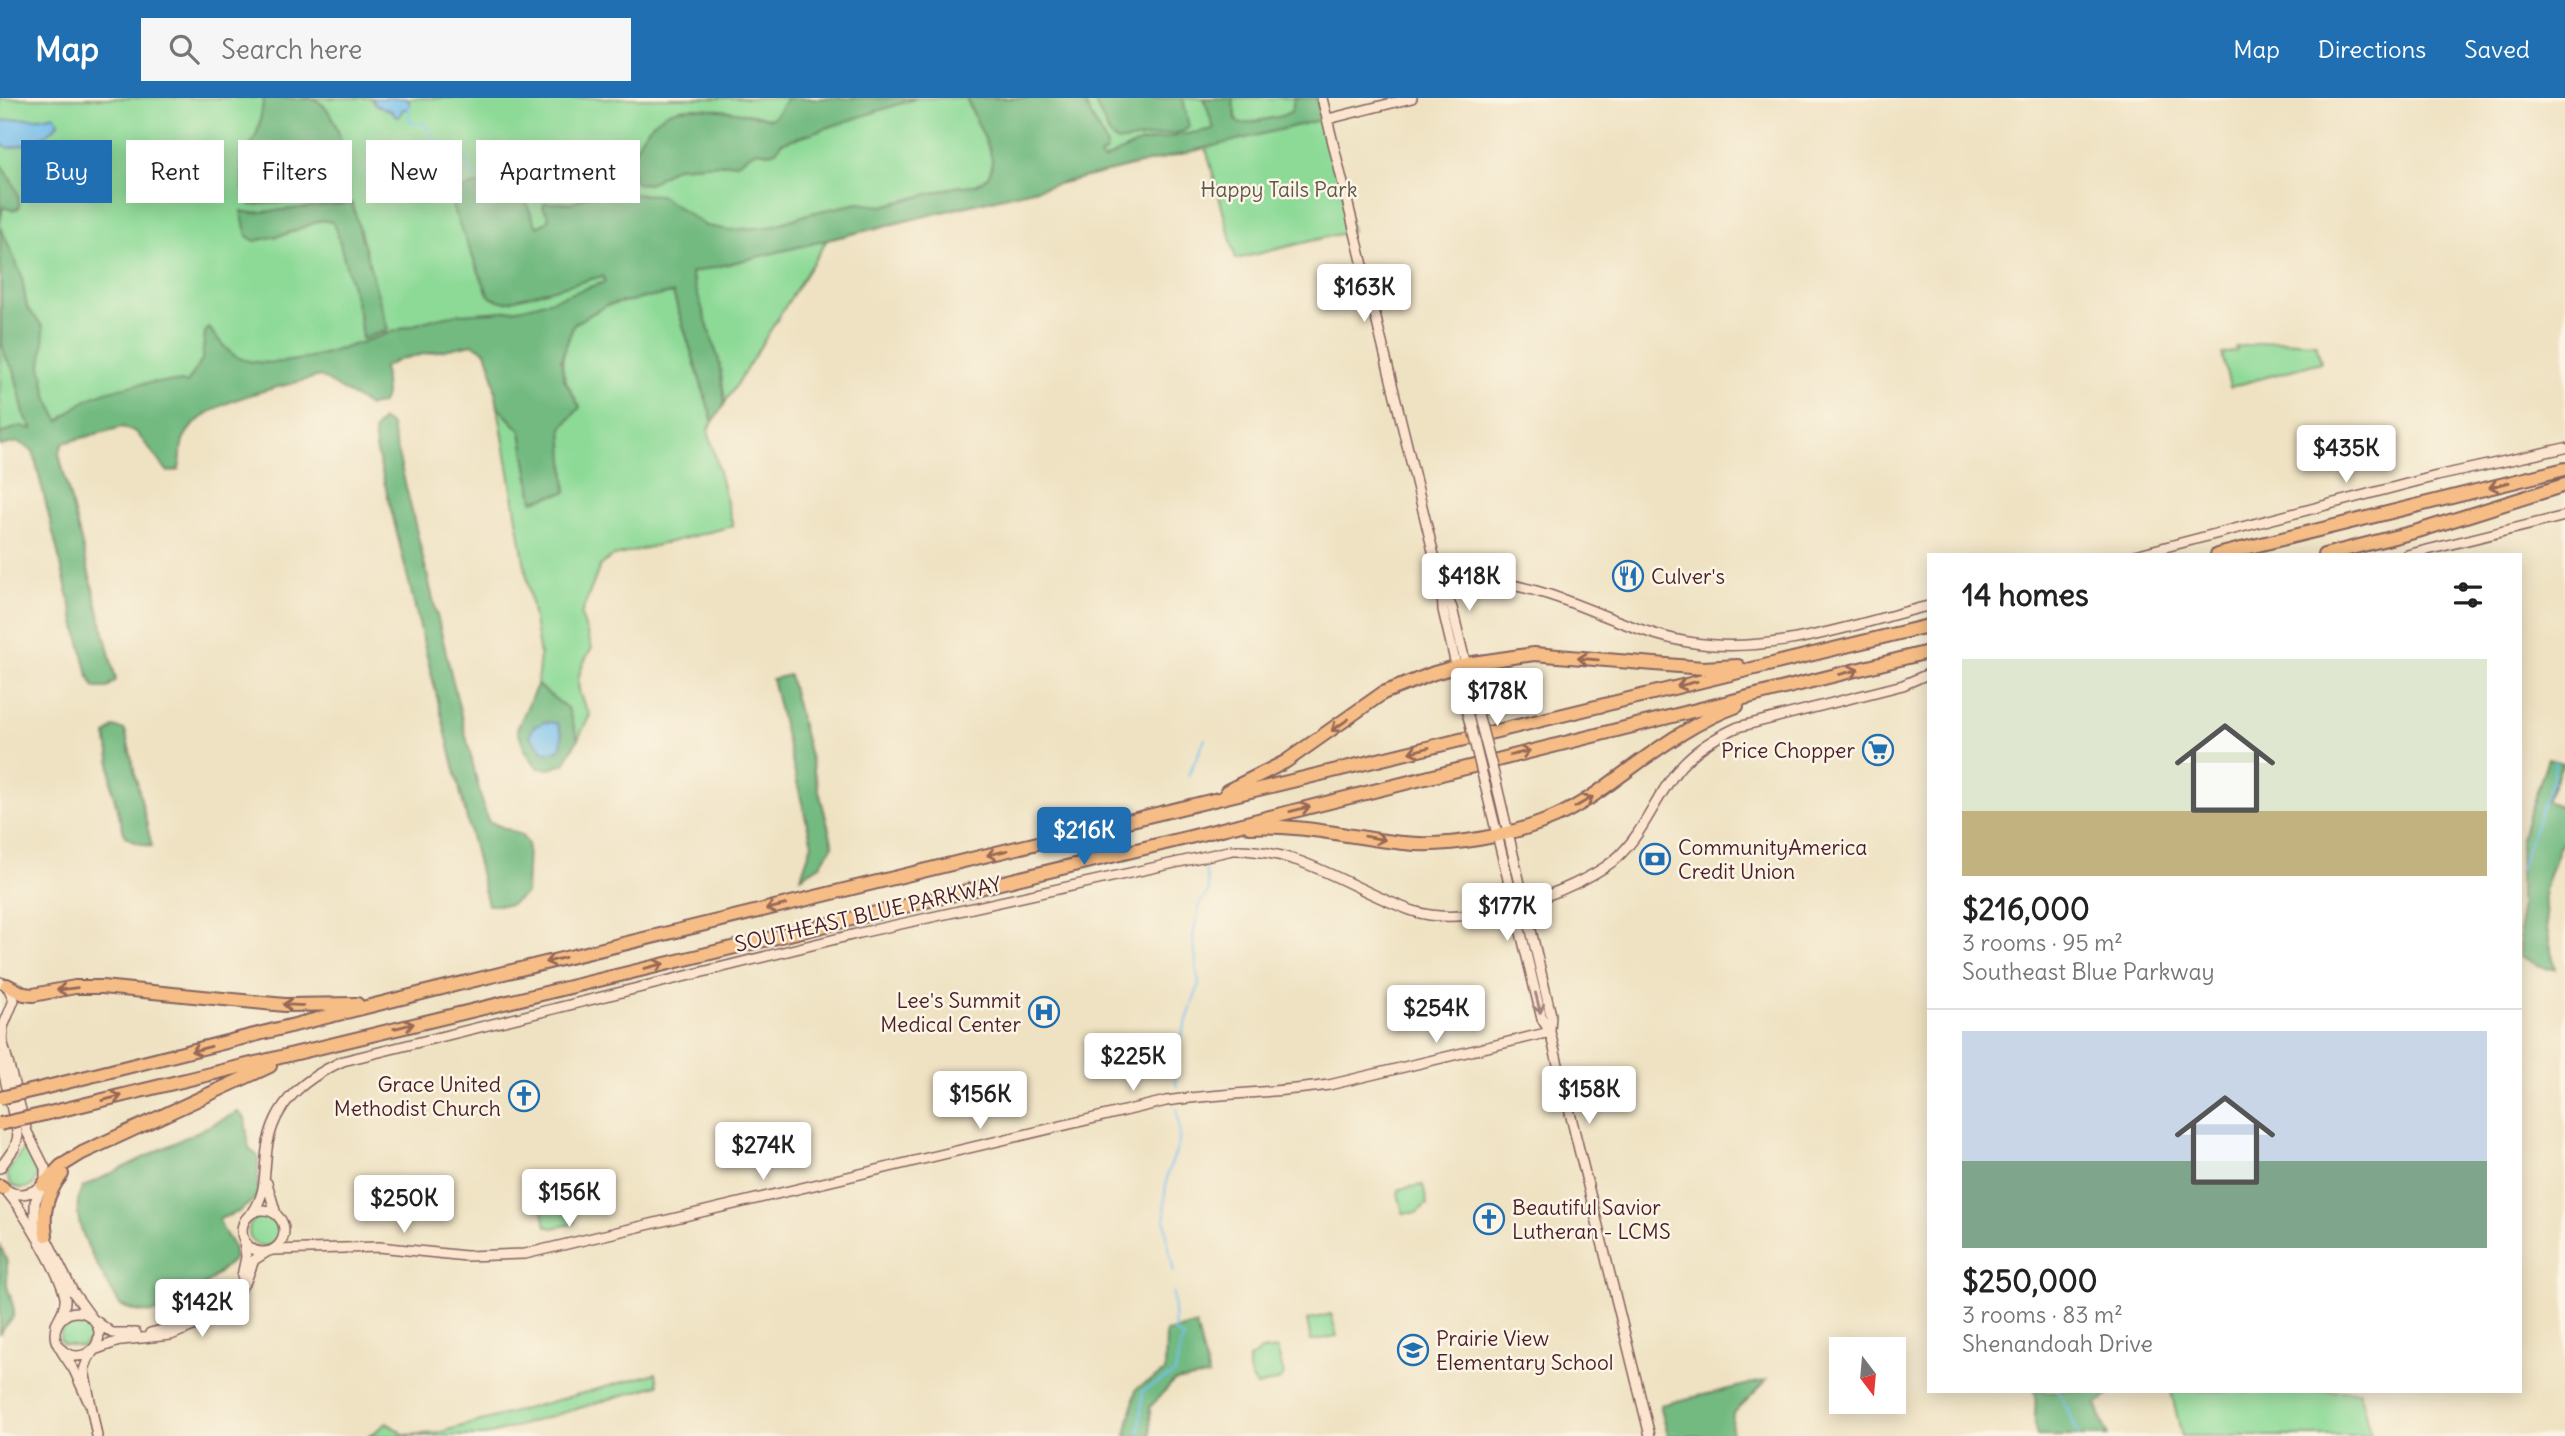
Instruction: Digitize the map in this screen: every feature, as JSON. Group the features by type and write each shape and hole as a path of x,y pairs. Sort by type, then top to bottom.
{"highway":[{"path":"2225,553 2565,469"},
{"path":"2332,553 2439,525 2565,485"},
{"path":"0,1098 1927,626"},
{"path":"1182,808 1189,802 1218,794 1267,773 1383,693 1461,665 1534,654 1703,668 1751,664 1844,643 1849,645"},
{"path":"0,1124 1186,838 1927,652"},
{"path":"1186,838 1266,826 1303,828 1413,844 1433,844 1502,833 1553,818 1600,792 1656,750 1707,719 1776,694 1783,688"},
{"path":"3,982 28,995 75,987 102,987 307,1006 360,1004 433,990"},
{"path":"42,1185 61,1166 75,1158 253,1072 282,1061 352,1044 361,1037"},
{"path":"46,1235 44,1215 48,1197 75,1158"}],"street":[{"path":"1322,98 1442,588 1452,608 1468,716 1485,785 1524,902 1551,1015 1550,1032 1650,1436"},
{"path":"1328,119 1412,98"},
{"path":"2143,553 2446,474 2565,447"},
{"path":"2415,553 2565,516"},
{"path":"1442,588 1469,583 1500,583 1542,593 1639,629 1688,642 1728,646 1771,644 1927,606"},
{"path":"1461,665 1476,706 1496,782 1513,905 1542,1019 1550,1032"},
{"name":"SOUTHEAST BLUE PARKWAY","path":"254,1212 264,1192 266,1151 272,1126 285,1103 297,1088 315,1074 343,1061 788,951 1212,853 1252,849 1291,857 1326,870 1412,911 1434,916 1471,916 1573,886 1600,871 1630,846 1681,767 1709,742 1738,727 1903,685 1927,674"},
{"path":"3,982 12,993 13,1004 3,1027 2,1040 29,1138 45,1168 46,1179 34,1210 72,1292 93,1318 112,1333 130,1334 167,1330 196,1319 220,1303 240,1279 246,1261 242,1227 244,1221 254,1212 265,1210 276,1214 292,1239 305,1248"},
{"path":"244,1240 253,1250 270,1251 379,1247 466,1256 525,1254 1166,1101 1329,1085 1550,1032"},
{"path":"0,1057 18,1131 15,1147 0,1168"},
{"name":"SOUTHEAST BLUE PARKWAY","path":"264,1178 276,1214"},
{"path":"1,1186 24,1194 42,1185"},
{"path":"1,1186 28,1221 63,1291 64,1305 56,1324 54,1339 74,1370 89,1405 97,1436"},
{"path":"62,1352 79,1355 122,1340 165,1337 203,1322 234,1297 246,1281 254,1260 282,1241 284,1228"},
{"path":"56,1324 71,1314 93,1318"},
{"path":"89,1405 90,1391 84,1370 100,1335 93,1318"}],"green space":[{"name":"Happy Tails Park","path":"0,98 1319,98 1352,231 1236,259 1206,148 827,240 725,403 719,361 690,274 0,446"},
{"path":"264,98 313,99 323,105 331,115 341,140 254,140"},
{"path":"787,98 917,98 781,143 776,151 756,151 737,163 676,167 649,184 640,183 640,140 648,128 665,114 674,110 696,108 739,112 770,119 776,115"},
{"path":"966,98 1082,98 1107,146 1100,156 1103,160 1139,143 1214,129 1204,98 1232,98 1237,122 1242,124 1282,116 1292,111 1294,98 1316,98 1324,119 691,273 719,361 725,403 713,422 673,293 607,305 574,324 561,359 564,379 580,407 562,428 566,492 533,501 521,431 498,407 486,352 473,344 400,359 384,367 386,395 381,404 369,406 320,376 244,396 225,404 194,424 184,438 178,470 168,472 136,432 122,427 63,443 59,454 116,680 107,688 95,688 88,675 33,451 18,442 0,446 0,434 20,426 33,429 24,414 14,370 6,358 1,341 0,226 21,274 27,307 43,327 41,366 48,399 59,421 85,401 108,391 149,383 187,383 202,360 205,332 209,328 225,347 239,358 267,363 291,361 317,356 442,317 528,307 605,282 603,276 505,302 492,298 453,209 452,203 462,203 462,189 476,185 476,203 526,203 537,227 547,222 549,217 543,207 545,203 640,203 640,194 659,195 706,226 730,230 769,227 811,213 858,203 882,206 959,186 975,185 988,177 991,170 989,148"},
{"path":"1093,98 1183,98 1189,127 1182,132 1117,142 1110,136"},
{"path":"0,163 14,185 19,208 12,210 3,207 0,221"},
{"path":"352,203 388,330 362,339 359,313 332,222 321,220 286,234 255,241 247,236 241,211 252,213"},
{"path":"673,293 713,422 708,429 733,526 611,557 600,566 581,615 592,648 579,674 581,697 590,715 578,739 568,709 537,685 540,655 498,407 521,431 533,500 562,428 580,407 562,367 574,324 607,305"},
{"path":"2277,341 2316,343 2321,362 2230,387 2222,354 2237,351 2236,347"},
{"path":"382,420 391,425 488,821 521,835 528,844 526,894 509,905 488,905 376,448 374,431"},
{"path":"789,675 833,845 820,865 801,877 812,844 772,679"},
{"path":"537,685 568,709 578,739 564,764 550,769 538,768 526,752 517,729"},
{"path":"113,727 125,730 152,847 125,836 112,789 106,735"},
{"path":"2548,758 2563,763 2546,801 2565,808 2565,838 2559,847 2544,889 2546,924 2555,969 2544,968 2522,957 2522,835"},
{"path":"238,1112 245,1118 249,1149 258,1156 258,1192 255,1199 238,1212 219,1219 233,1247 234,1259 183,1302 168,1309 137,1311 120,1305 96,1263 82,1231 78,1200 83,1187"},
{"path":"24,1148 35,1161 38,1171 32,1186 22,1189 11,1185 6,1174"},
{"path":"1423,1185 1427,1204 1416,1213 1403,1213 1398,1193 1400,1189"},
{"path":"555,1195 569,1197 575,1220 573,1224 552,1228 546,1226 542,1207"},
{"path":"264,1216 275,1220 279,1231 275,1242 264,1246 253,1242 249,1231 253,1220"},
{"path":"0,1245 7,1261 7,1286 14,1309 13,1317 0,1333"},
{"path":"1331,1314 1337,1336 1311,1341 1307,1320"},
{"path":"75,1318 87,1321 92,1328 92,1338 82,1347 63,1344 60,1339 61,1330"},
{"path":"1196,1325 1209,1376 1174,1381 1150,1407 1151,1436 1126,1436 1136,1389 1165,1372 1166,1332"},
{"path":"1277,1349 1284,1375 1281,1380 1257,1386 1250,1373 1249,1359 1261,1351"},
{"path":"656,1373 658,1385 484,1436 369,1436 387,1423 405,1435 437,1433"},
{"path":"1767,1380 1733,1414 1731,1436 1668,1436 1660,1405"},
{"path":"2034,1393 2111,1393 2096,1404 2108,1436 2037,1436"},
{"path":"2171,1393 2360,1393 2371,1436 2182,1436"}],"water":[{"path":"371,98 408,98 410,105 408,109 403,109 399,117 376,105"},
{"path":"54,115 59,122 50,132 35,140 21,140 21,145 9,148 0,143 0,122"},
{"path":"544,722 557,723 562,734 561,748 553,752 544,752 530,736 533,727"}],"waterway":[{"path":"409,107 411,123 424,123 435,140 466,160 472,176 476,178"},
{"path":"1188,776 1205,739"},
{"path":"2522,863 2552,781 2556,761"},
{"path":"1177,1087 1172,1064 1199,985 1193,936 1200,903 1209,891 1205,868"},
{"path":"1174,1272 1167,1237 1165,1190 1179,1141 1177,1108"},
{"path":"1139,1436 1143,1391 1175,1373 1184,1338 1175,1332 1173,1292"},
{"path":"2060,1393 2079,1436"}],"place":[{"name":"Culver's","path":"1628,576"},
{"name":"Price Chopper","path":"1878,750"},
{"name":"CommunityAmerica Credit Union","path":"1655,859"},
{"name":"Lee's Summit Medical Center","path":"1044,1012"},
{"name":"Grace United Methodist Church","path":"524,1096"},
{"name":"Beautiful Savior Lutheran - LCMS","path":"1489,1219"},
{"name":"Prairie View Elementary School","path":"1413,1350"}]}
